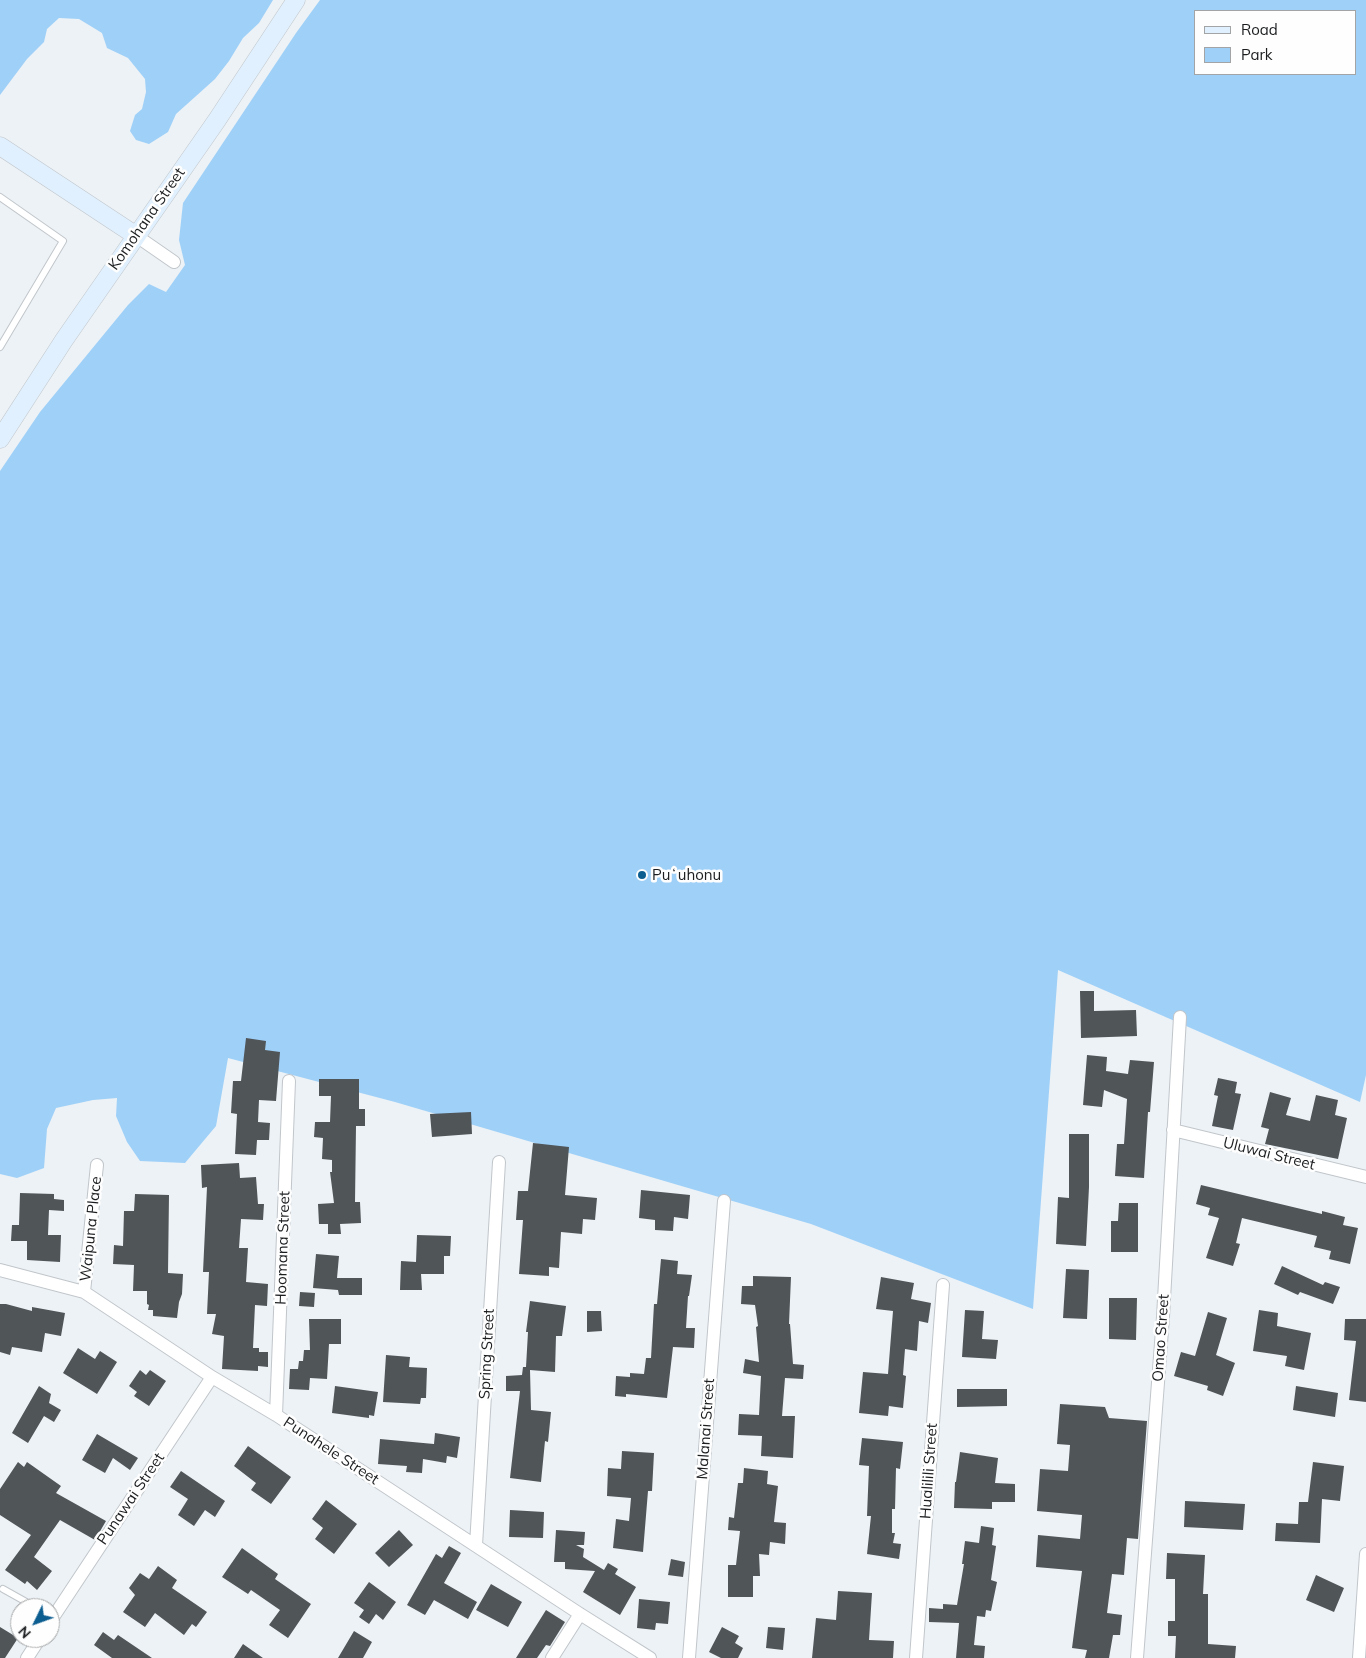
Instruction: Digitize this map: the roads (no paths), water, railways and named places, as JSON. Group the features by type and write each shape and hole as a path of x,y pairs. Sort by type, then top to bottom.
{"main road":[{"name":"Komohana Street","path":"0,438 64,340 217,120 296,0"},
{"path":"0,146 136,236"}],"street":[{"path":"136,236 174,262"},
{"name":"Omao Street","path":"1137,1658 1162,1326 1180,1017"},
{"name":"Hoomana Street","path":"276,1415 290,1081"},
{"name":"Uluwai Street","path":"1173,1130 1366,1177"},
{"name":"Spring Street","path":"476,1545 499,1162"},
{"name":"Waipuna Place","path":"84,1292 97,1165"},
{"name":"Malanai Street","path":"689,1658 724,1201"},
{"name":"Punahele Street","path":"0,1270 84,1292 212,1377 276,1415 367,1476 650,1658"},
{"name":"Hualilili Street","path":"916,1658 943,1285"},
{"name":"Punawai Street","path":"60,1603 212,1377"},
{"path":"1359,1658 1366,1554"},
{"path":"552,1658 580,1614"}],"lane":[{"path":"0,197 63,241 0,347"},
{"path":"3,1589 19,1598"}],"place":[{"name":"Puʻuhonu","path":"642,875"}]}
